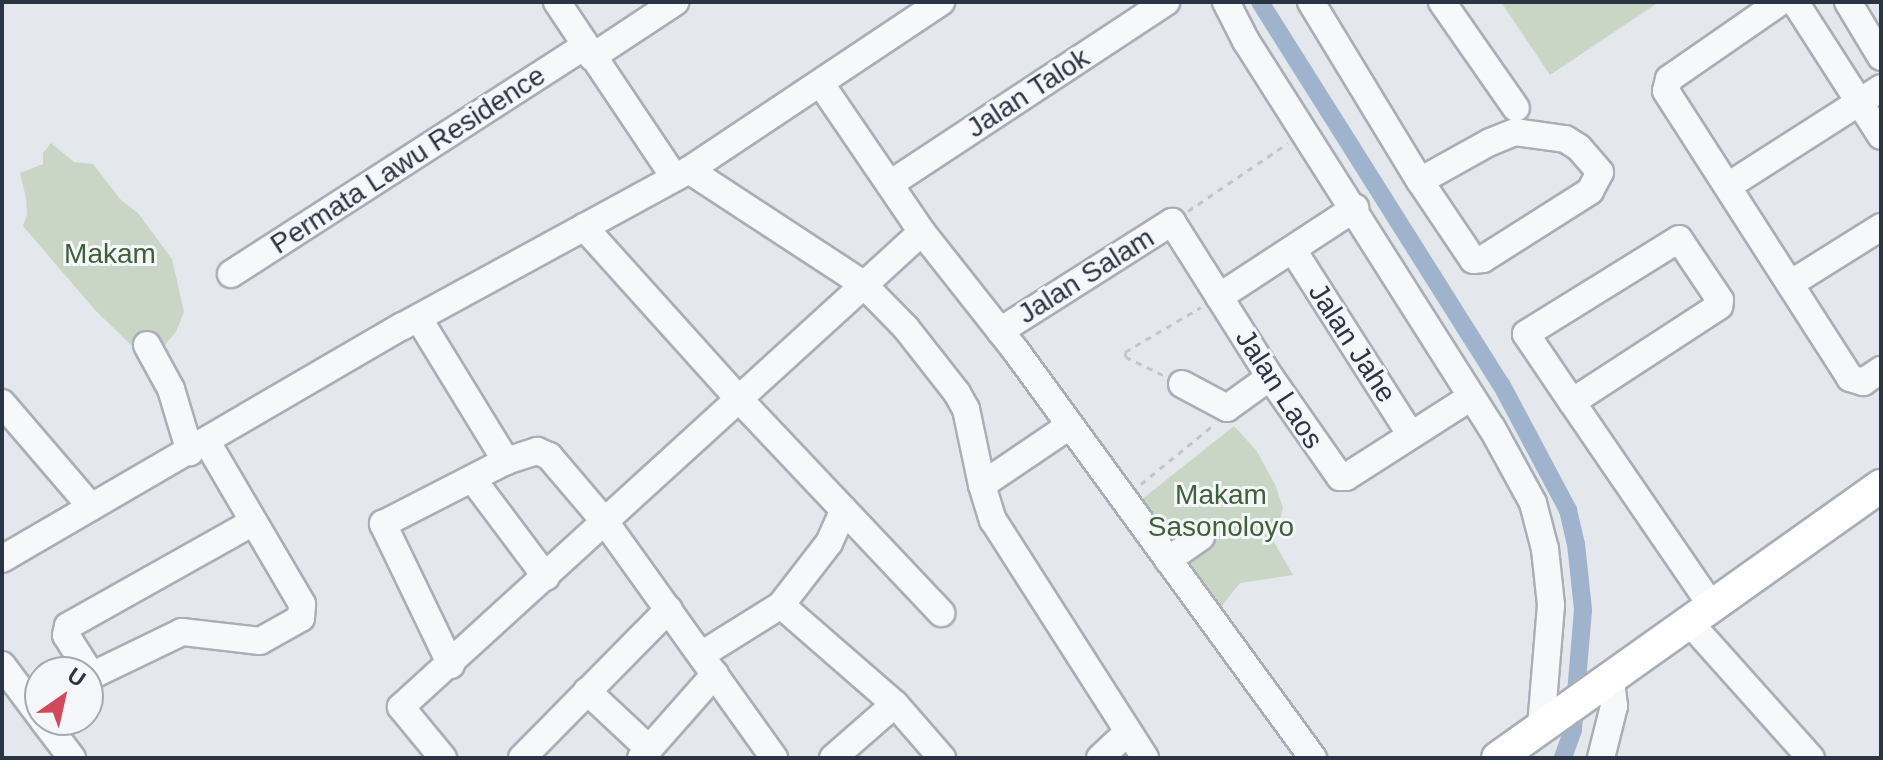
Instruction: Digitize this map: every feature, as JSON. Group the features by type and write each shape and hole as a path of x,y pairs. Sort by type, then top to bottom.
{"main road":[{"path":"1498,758 1881,486"}],"street":[{"path":"557,2 589,52 681,174 862,283 906,328 957,393 966,409 982,485 1004,540 1145,758"},
{"name":"Permata Lawu Residence","path":"231,274 675,2"},
{"path":"2,559 419,319 681,174 941,2"},
{"name":"Jalan Talok","path":"890,184 1166,2"},
{"path":"1226,2 1471,397 1533,503 1545,549 1551,605 1547,723"},
{"path":"1311,2 1420,181 1473,260 1478,262 1590,191 1600,172 1578,147 1565,139 1542,133 1515,132 1490,142 1420,181"},
{"path":"1442,2 1516,108"},
{"path":"1780,2 1666,83 1666,91 1850,378 1863,382 1881,370"},
{"path":"1795,2 1870,95 1881,136"},
{"path":"1848,2 1881,57"},
{"path":"821,84 922,232 1000,331 1313,758"},
{"path":"1728,186 1870,95"},
{"path":"1219,297 1355,208"},
{"name":"Jalan Laos","path":"1172,222 1336,475 1343,478 1411,435"},
{"name":"Jalan Salam","path":"1000,331 1172,222"},
{"path":"584,227 738,398 941,613"},
{"path":"1790,284 1881,227"},
{"path":"443,758 401,707 606,523 862,283 922,232"},
{"path":"1572,402 1719,306 1720,300 1679,239 1526,334 1572,402 1702,616 1811,758"},
{"name":"Jalan Jahe","path":"1293,250 1411,435"},
{"path":"419,319 506,461"},
{"path":"147,345 198,447 253,522 302,604 303,613 297,622 260,641 182,632 97,673 88,670 66,635 68,626 253,522"},
{"path":"1182,384 1227,408 1270,377"},
{"path":"1411,435 1471,397"},
{"path":"2,403 91,507"},
{"path":"982,485 1069,426"},
{"path":"451,665 383,524 474,481 506,461 537,451 545,453 606,523 774,758"},
{"path":"474,481 546,577"},
{"path":"587,691 645,754 708,664 781,605 829,543 844,510"},
{"path":"1168,560 1201,537"},
{"path":"781,605 895,704 942,758"},
{"path":"522,758 669,609"},
{"path":"2,665 24,694"},
{"path":"1601,758 1614,706 1609,681"},
{"path":"833,758 895,704"},
{"path":"1100,758 1128,732"},
{"path":"56,736 72,758"}],"path":[{"path":"1172,222 1304,132"},
{"path":"1182,384 1126,357 1125,352 1219,297"},
{"path":"1123,498 1222,418 1227,408"}],"green space":[{"path":"1501,2 1659,2 1550,75"},
{"name":"Makam","path":"51,143 74,162 93,164 121,200 138,213 172,259 184,312 176,332 162,348 135,349 95,310 23,226 27,215 20,173 43,164 43,153"},
{"name":"Makam Sasonoloyo","path":"1234,426 1256,450 1275,484 1283,508 1274,542 1293,575 1240,583 1218,611 1141,500"}],"waterway":[{"path":"1260,2 1501,384 1568,510 1576,544 1583,610 1573,730 1563,758"}]}
